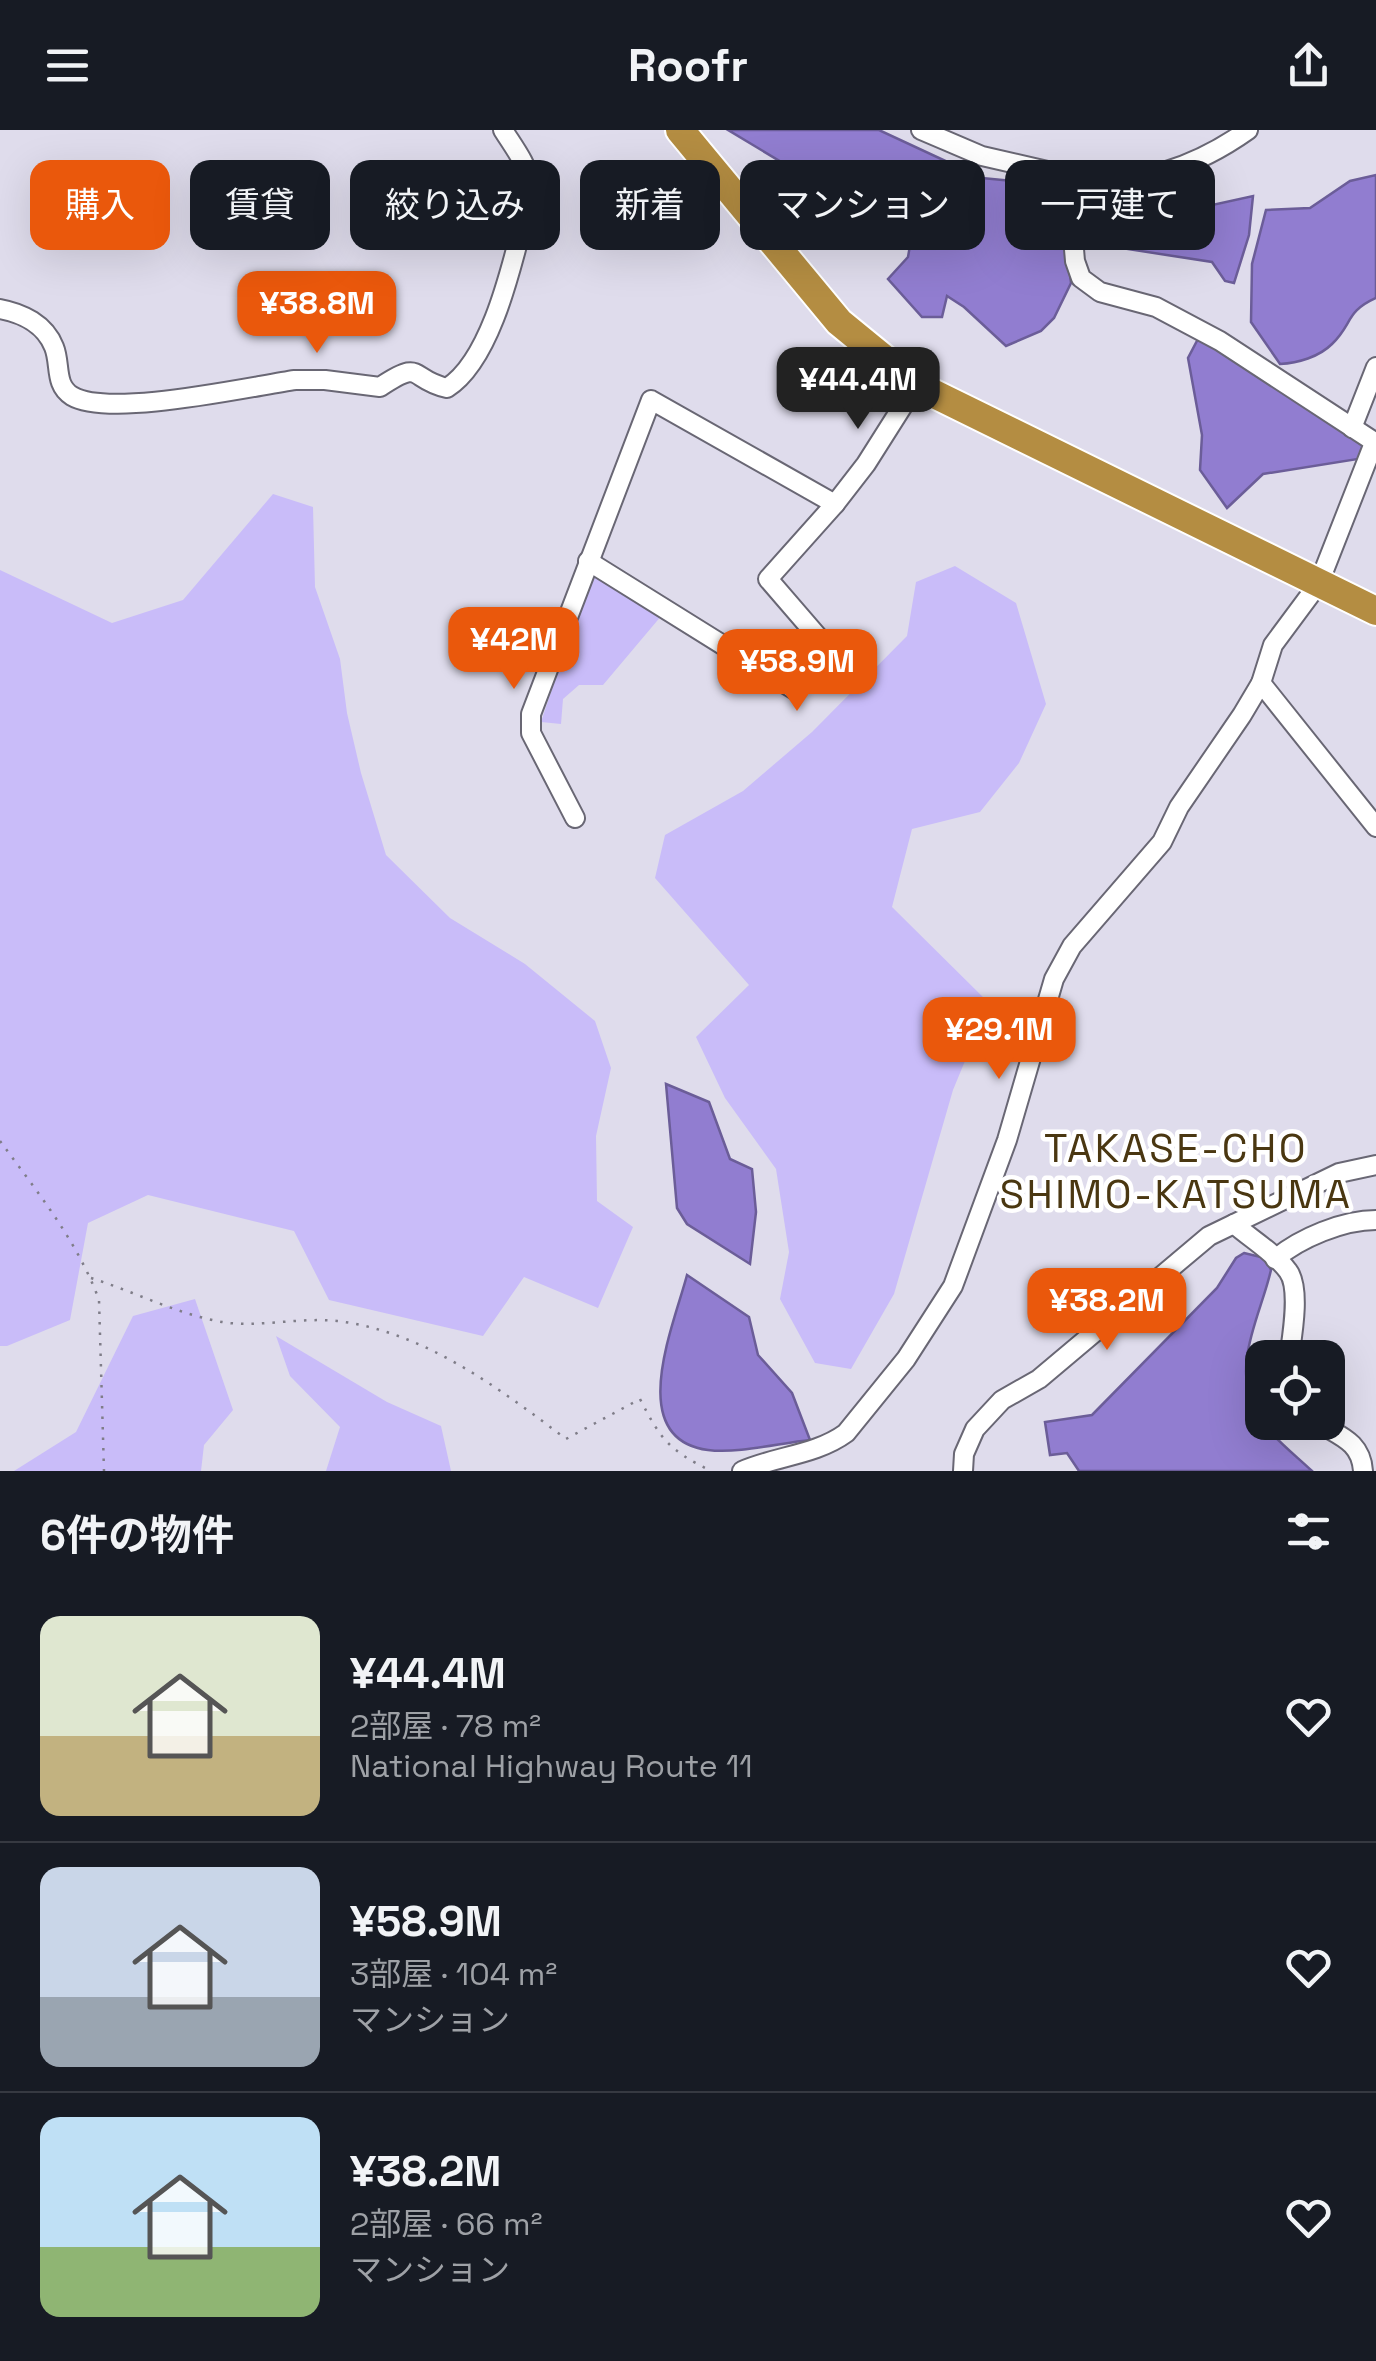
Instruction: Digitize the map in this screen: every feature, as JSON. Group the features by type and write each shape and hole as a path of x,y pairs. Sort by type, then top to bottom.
{"highway":[{"path":"680,130 838,322 916,385 1376,611"}],"street":[{"path":"0,309 24,314 43,331 54,348 63,387 73,397 108,405 295,380 380,388 405,371 414,370 448,388 470,366 486,334 511,271 532,186 520,156 502,130"},
{"path":"920,130 1005,161"},
{"path":"1199,160 1248,130"},
{"path":"742,1471 829,1446 846,1434 927,1330 953,1286 1007,1140 1054,979 1072,946 1162,842 1260,682 1274,645 1319,583 1375,443 1220,341 1156,308 1100,292 1081,278 1074,250"},
{"path":"1352,428 1376,367"},
{"path":"588,561 796,690 830,652 768,579 866,464 916,385"},
{"path":"575,818 531,733 531,714 652,400 835,504"},
{"path":"1260,682 1376,827"},
{"path":"963,1471 964,1454 975,1429 1002,1400 1039,1380 1209,1236 1340,1173 1376,1166"},
{"path":"1275,1259 1286,1250 1341,1226 1376,1220"},
{"path":"1234,1224 1291,1274 1294,1287 1290,1340"},
{"path":"1345,1436 1356,1447 1363,1471"}],"path":[{"path":"0,1140 44,1202 91,1278 99,1300 104,1471"},
{"path":"91,1278 187,1314 226,1323 304,1319 374,1327 470,1372 566,1440 640,1399 661,1440 711,1471"}],"shaded area":[{"path":"728,130 879,130 943,160 778,160"},
{"path":"1376,175 1376,298 1354,313 1327,349 1280,364 1251,322 1252,264 1266,210 1310,208 1350,181"},
{"path":"985,178 1005,180 1005,250 1067,250 1071,283 1054,318 1041,331 1006,346 947,296 942,317 922,317 888,279 908,257 909,250 985,250"},
{"path":"1253,196 1249,235 1234,283 1225,281 1212,262 1134,250 1215,250 1215,204"},
{"path":"1199,337 1364,444 1358,459 1263,474 1227,508 1200,470 1202,435 1188,358"},
{"path":"273,494 313,507 315,587 340,659 361,773 386,855 450,918 525,964 595,1021 611,1068 596,1136 597,1201 633,1227 598,1308 524,1277 483,1336 329,1300 294,1231 148,1195 88,1223 70,1320 0,1346 0,570 112,623 183,600"},
{"path":"955,566 1016,603 1046,704 1019,763 980,812 912,829 892,907 989,1003 953,1090 894,1294 851,1369 815,1363 780,1299 789,1252 776,1169 725,1098 696,1037 749,985 655,878 665,835 743,791 812,732 907,636 916,582"},
{"path":"599,577 662,615 603,685 579,685 563,699 561,724 541,722 589,578"},
{"path":"666,1084 709,1102 730,1159 752,1169 756,1212 750,1264 687,1224 677,1208"},
{"path":"1244,1253 1265,1258 1271,1270 1250,1340 1245,1340 1245,1440 1279,1440 1312,1471 1079,1471 1067,1453 1050,1455 1045,1422 1092,1415 1217,1288 1236,1258"},
{"path":"687,1275 749,1317 758,1355 792,1393 810,1440 708,1450 682,1441 667,1425 661,1403 661,1377"},
{"path":"195,1299 233,1410 204,1445 201,1471 14,1471 76,1432 133,1316"},
{"path":"276,1336 387,1402 441,1426 451,1471 326,1471 340,1427 290,1376"}],"district":[{"name":"TAKASE-CHO SHIMO-KATSUMA","path":"1176,1171"}]}
